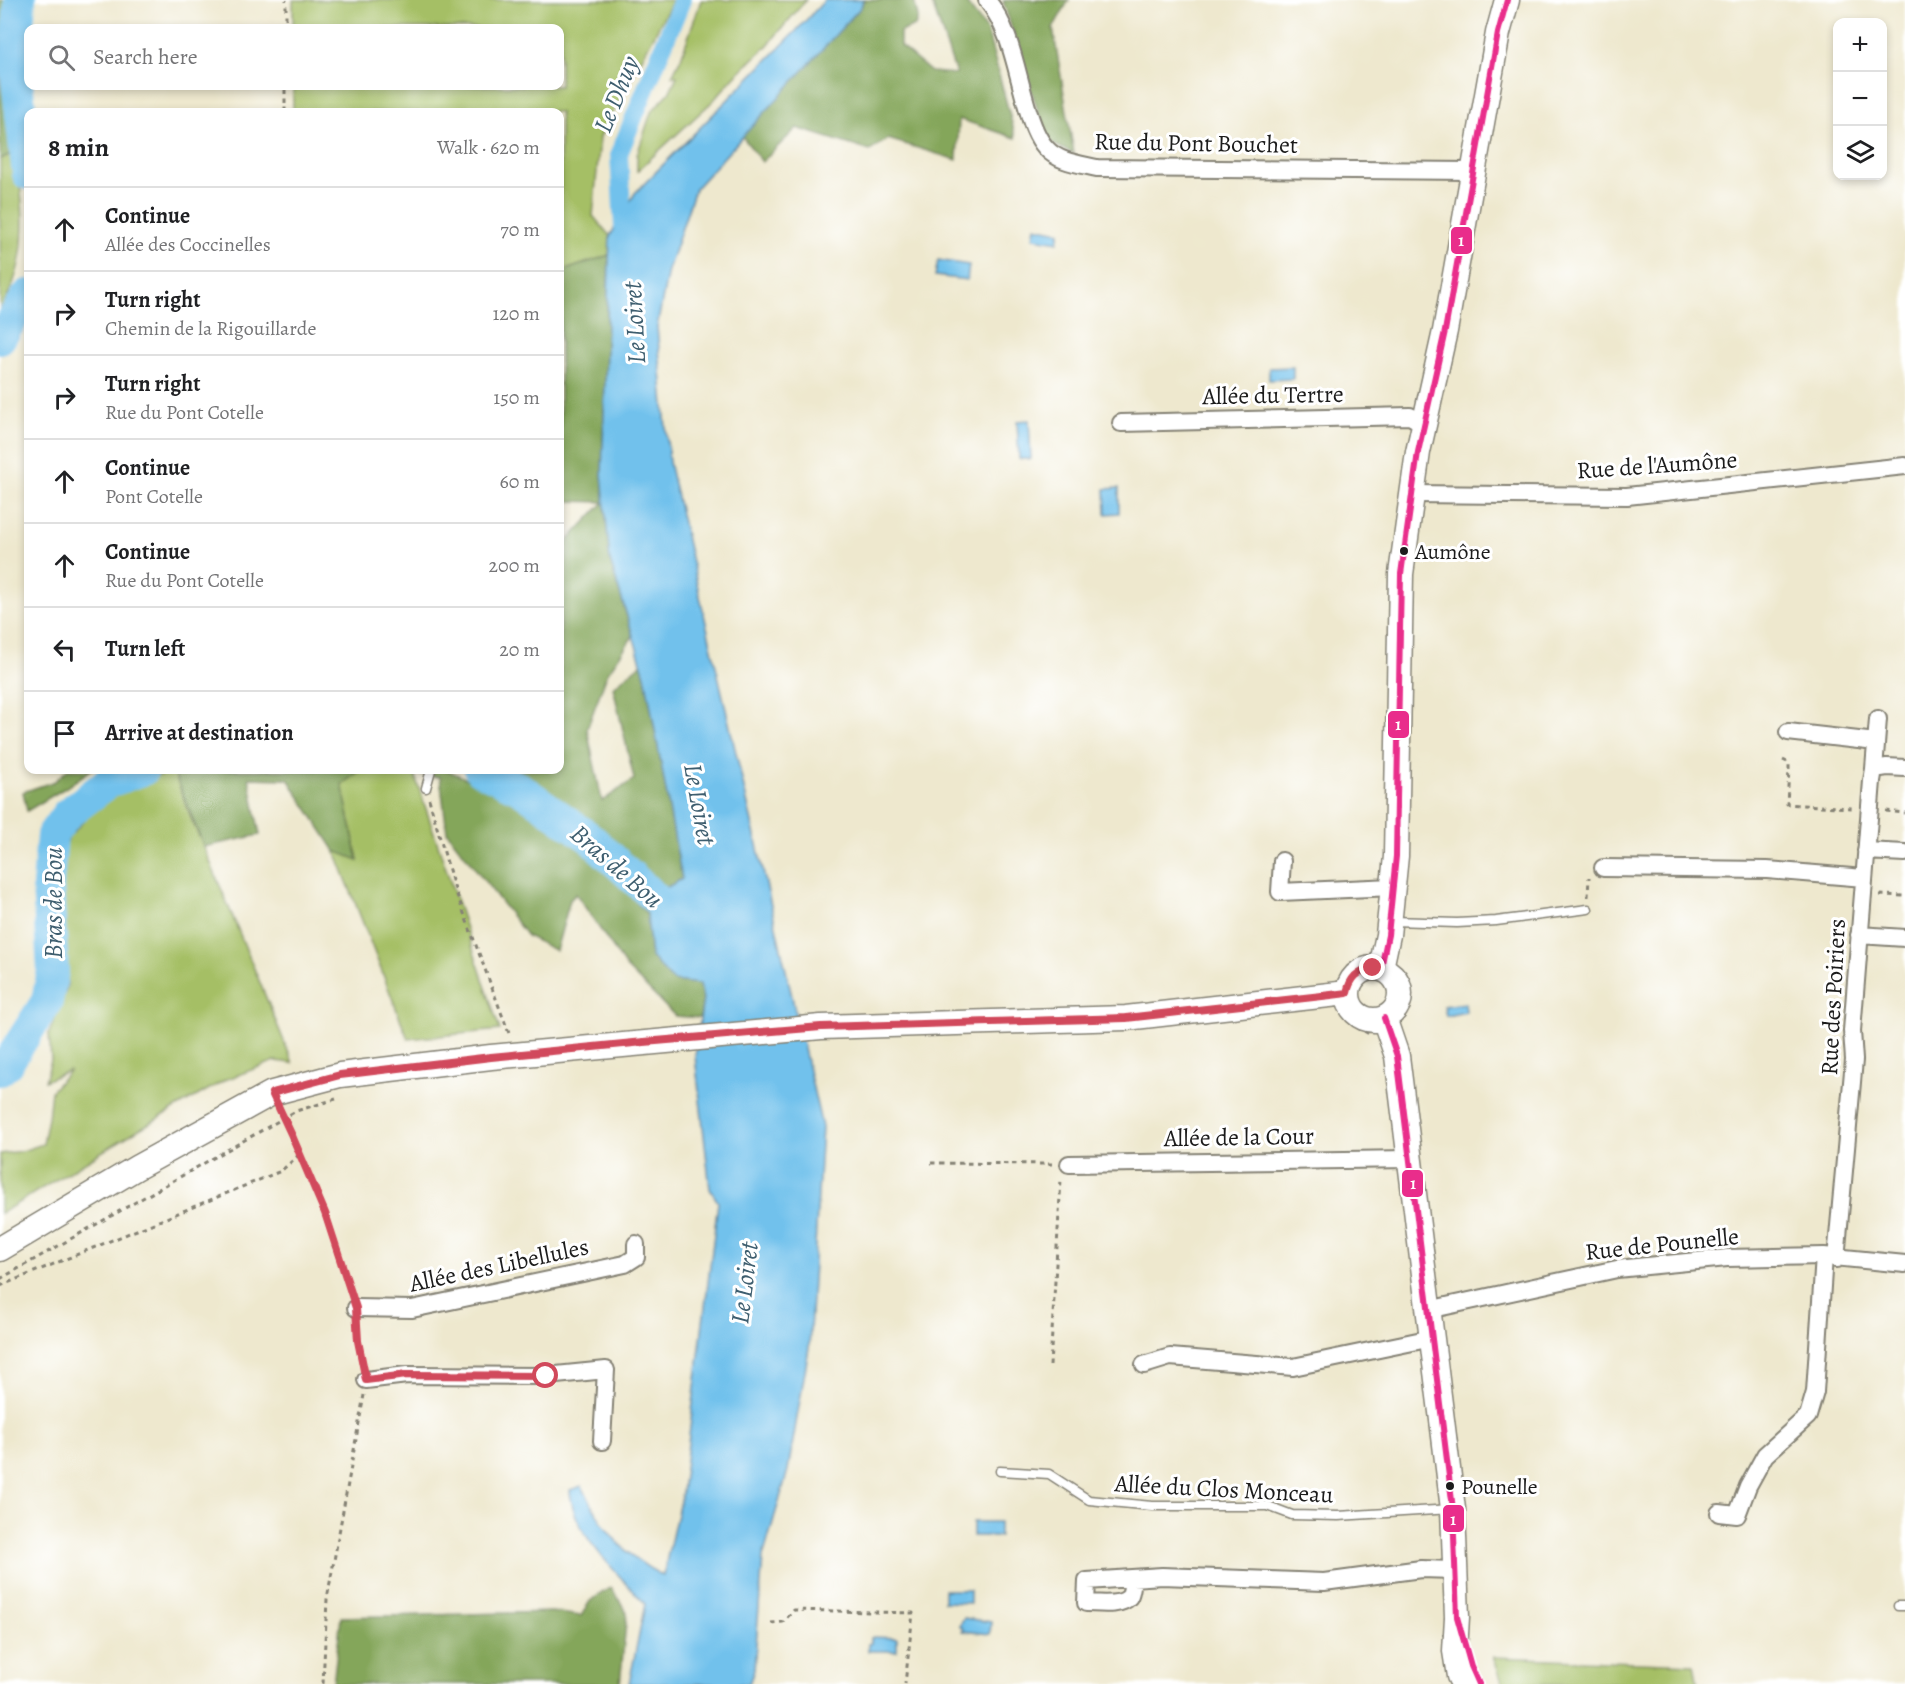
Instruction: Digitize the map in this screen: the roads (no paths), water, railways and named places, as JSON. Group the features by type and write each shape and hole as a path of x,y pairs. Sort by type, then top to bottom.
{"main road":[{"path":"1381,968 1390,921 1396,856 1401,574 1411,494 1445,331 1498,33 1507,0"},
{"path":"1381,968 1394,978 1400,992 1396,1008 1384,1018 1368,1020 1360,1017 1348,1002 1349,985 1358,972 1381,968"},
{"path":"0,1249 136,1168 272,1093 340,1075 517,1055 821,1027 1126,1018 1347,993"},
{"path":"1384,1018 1397,1056 1453,1509 1455,1651 1462,1684"},
{"path":"1456,1617 1479,1684"}],"street":[{"name":"Rue du Pont Bouchet","path":"987,0 996,12 1006,34 1032,125 1047,149 1066,161 1097,168 1473,171"},
{"name":"Allée du Tertre","path":"1121,423 1410,416 1425,423"},
{"name":"Rue de l'Aumône","path":"1411,494 1627,496 1905,466"},
{"name":"Rue des Poiriers","path":"1719,1513 1737,1515 1748,1486 1765,1455 1808,1416 1815,1392 1854,1060 1852,1031 1878,719"},
{"path":"1788,732 1876,742"},
{"path":"1874,769 1905,768"},
{"path":"1866,851 1905,854"},
{"path":"1282,861 1280,892 1393,887"},
{"path":"1603,868 1767,870 1863,886"},
{"path":"1859,935 1905,938"},
{"name":"Allée de la Cour","path":"1069,1164 1409,1159"},
{"name":"Allée des Libellules","path":"356,1308 411,1309 625,1264 636,1257 636,1244"},
{"name":"Rue de Pounelle","path":"1428,1310 1617,1269 1727,1258 1830,1258 1905,1264"},
{"path":"1144,1365 1170,1357 1293,1367 1432,1338"},
{"path":"366,1380 407,1375 546,1376 606,1370 602,1441"},
{"path":"1133,1578 1162,1576 1324,1582 1422,1569 1454,1570"}],"lane":[{"path":"426,788 430,774"},
{"path":"1390,921 1457,923 1496,921 1588,909"},
{"name":"Allée du Clos Monceau","path":"1000,1471 1049,1474 1089,1500 1152,1506 1268,1506 1292,1515 1338,1516 1453,1509"}],"water":[{"name":"Le Loiret","path":"825,0 863,0 861,7 695,189 668,270 657,327 669,462 822,1127 809,1348 788,1470 763,1557 754,1670 749,1684 629,1684 645,1604 587,1537 573,1507 570,1490 582,1486 597,1515 614,1538 635,1559 663,1576 682,1492 718,1202 710,1189 695,1056 703,999 700,984 673,981 651,957 647,914 662,890 682,879 645,675 610,560 602,474 610,236 635,193"},
{"path":"1035,227 1060,232 1058,242 1033,238"},
{"path":"938,260 969,265 967,280 935,276"},
{"path":"1293,367 1293,379 1269,380 1269,368"},
{"path":"1029,420 1031,459 1019,459 1017,421"},
{"path":"1119,488 1119,513 1106,514 1105,489"},
{"path":"1465,1003 1466,1012 1446,1016 1444,1006"},
{"path":"973,1522 999,1522 999,1536 973,1536"},
{"path":"944,1590 970,1590 970,1603 944,1602"},
{"path":"964,1618 991,1622 990,1634 962,1631 963,1628 959,1625"},
{"path":"871,1637 897,1638 897,1651 868,1651"}],"waterway":[{"name":"Bras de Bou","path":"20,0 15,65 24,140"},
{"name":"Le Dhuy","path":"628,236 623,227 619,154 682,0"},
{"name":"Bras de Bou","path":"0,338 24,301"},
{"name":"Bras de Bou","path":"0,1070 7,1064 47,1001 53,971 48,885 52,835 67,814 109,782 132,774"},
{"name":"Bras de Bou","path":"489,774 521,789 590,838 670,912 686,931"},
{"name":"Bras de Bou","path":"0,1074 7,1064"}],"place":[{"name":"Aumône","path":"1404,551"},
{"name":"Pounelle","path":"1450,1486"}]}
